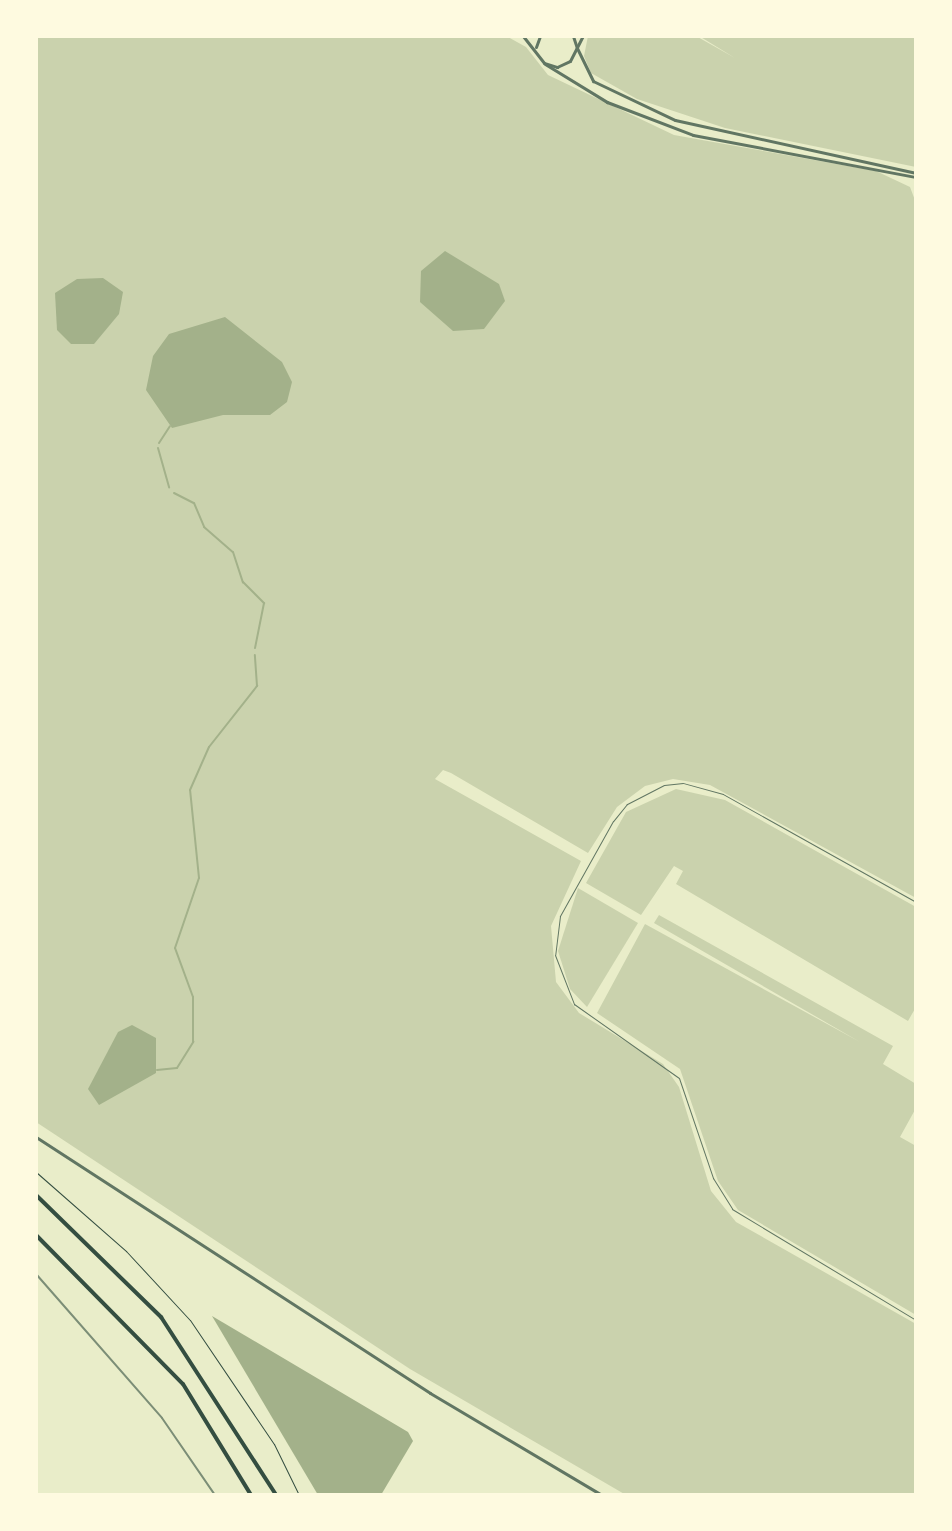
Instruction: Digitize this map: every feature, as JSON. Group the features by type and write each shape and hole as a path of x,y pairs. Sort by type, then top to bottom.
{"main road":[{"path":"36,1195 161,1317 276,1495"},
{"path":"36,1235 183,1384 251,1495"}],"street":[{"path":"523,36 544,63 607,102 693,135 916,175"},
{"path":"538,54 540,36"},
{"path":"573,36 593,81 675,120 916,175"},
{"path":"544,63 564,65 583,36"},
{"path":"36,1137 502,1436 602,1495"}],"lane":[{"path":"916,902 723,794 683,783 664,785 627,804 613,821 560,916 555,955 574,1004 679,1078 713,1178 732,1209 916,1320"}],"path":[{"path":"36,1172 126,1251 190,1320 274,1444 299,1495"}],"shaded area":[{"path":"36,36 506,36 526,47 548,75 674,135 876,171 910,187 916,203 916,898 710,785 673,779 645,786 617,807 588,853 451,773 443,770 435,779 581,861 551,926 556,982 579,1013 663,1064 679,1087 711,1191 736,1222 916,1324 916,1495 626,1495 410,1369 36,1122"},
{"path":"588,36 696,36 735,58 699,36 916,36 916,167 725,128 637,99 591,73 584,56"},
{"path":"445,251 499,284 505,301 484,329 453,331 420,302 421,271"},
{"path":"103,278 123,292 119,314 94,344 71,344 57,330 55,293 77,279"},
{"path":"225,317 282,362 292,382 287,402 270,415 223,415 172,428 146,390 153,356 169,334"},
{"path":"676,789 725,800 916,907 916,1007 908,1021 676,884 683,871 674,866 641,915 586,883 626,812"},
{"path":"578,888 638,923 587,1007 570,989 558,951"},
{"path":"659,915 893,1046 883,1064 916,1084 916,1108 900,1137 916,1146 916,1315 738,1210 718,1181 680,1069 597,1013 645,924 860,1042 654,923"},
{"path":"132,1025 156,1038 156,1073 99,1105 88,1089 118,1032"},
{"path":"212,1316 408,1432 413,1441 381,1495 318,1495"}],"waterway":[{"path":"159,443 170,426"},
{"path":"158,448 169,487"},
{"path":"174,493 194,503 204,527 233,552 243,582 264,603 255,648"},
{"path":"157,1070 177,1068 193,1042 193,997 175,948 199,878 190,790 209,747 257,686 255,655"}],"tram line":[{"path":"36,1274 162,1418 215,1495"}]}
